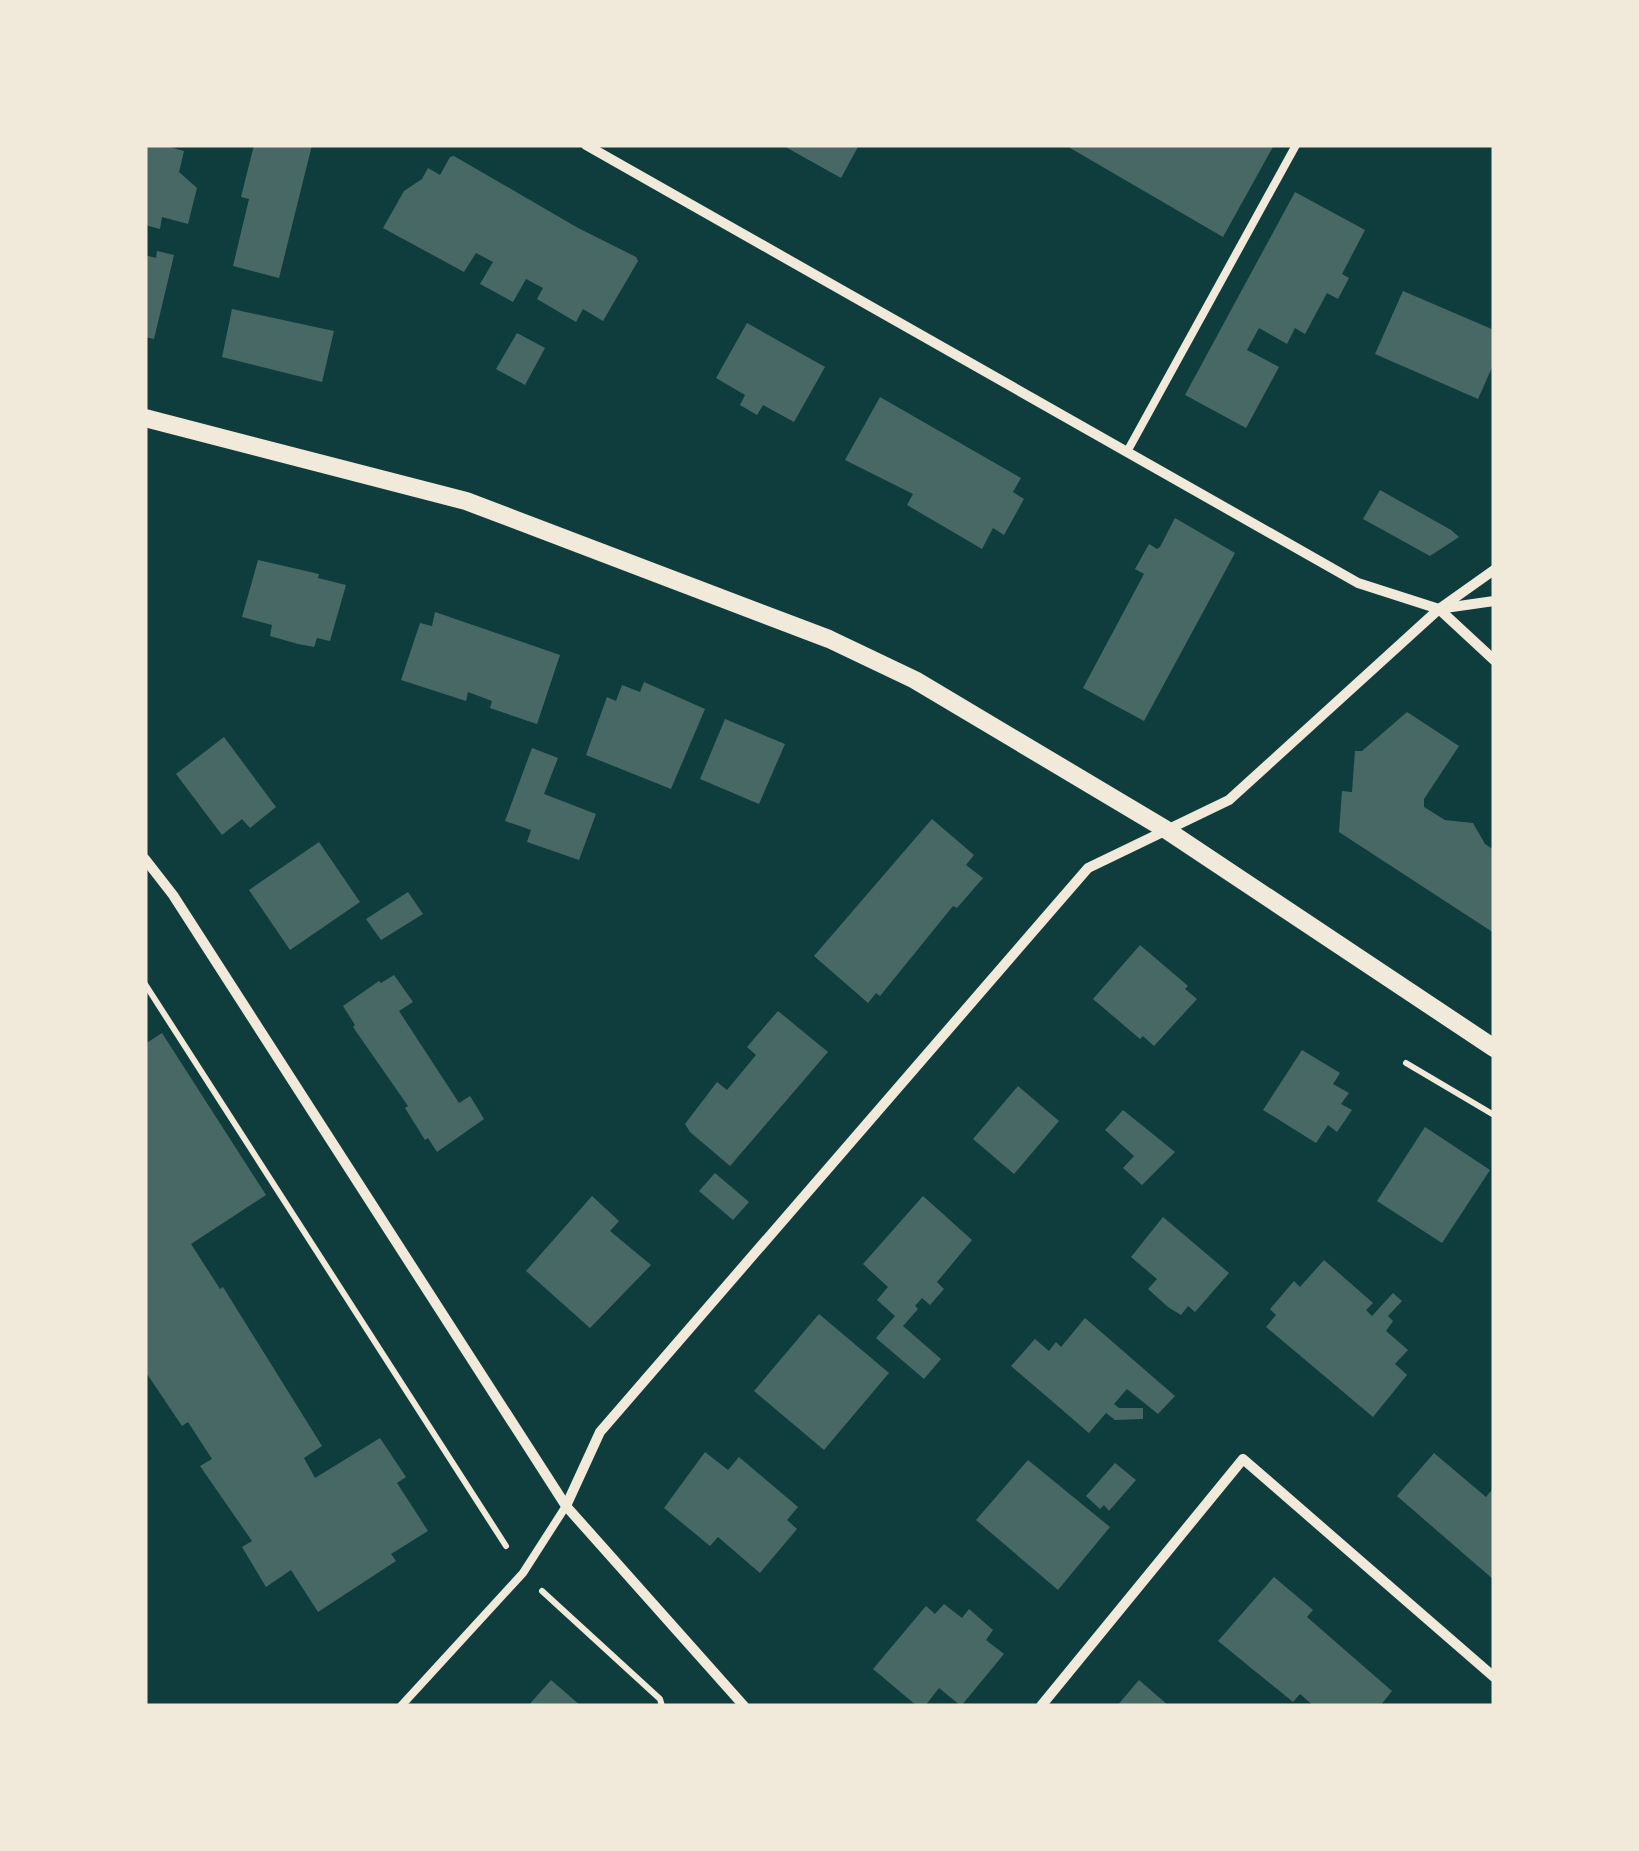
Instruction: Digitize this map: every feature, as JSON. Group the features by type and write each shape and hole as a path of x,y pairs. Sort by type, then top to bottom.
{"street":[{"path":"586,145 1358,583 1439,608 1494,601"},
{"path":"145,418 466,501 829,638 915,680 1165,830 1494,1048"},
{"path":"566,1506 600,1432 1088,868 1229,800 1439,608 1494,570"},
{"path":"1439,608 1494,660"},
{"path":"145,859 174,895 566,1506 744,1706"},
{"path":"1041,1706 1243,1460 1494,1676"}],"lane":[{"path":"1128,450 1296,145"},
{"path":"401,1706 523,1573 566,1506"}],"path":[{"path":"145,984 523,1573 660,1698 662,1706"},
{"path":"1406,1063 1494,1115"}],"building":[{"path":"145,145 184,151 179,172 197,188 188,224 162,217 160,229 145,225"},
{"path":"254,145 312,145 279,278 233,266 249,199 241,197"},
{"path":"782,145 859,145 841,178"},
{"path":"1065,145 1274,145 1223,237"},
{"path":"454,156 636,257 638,261 603,321 583,309 576,322 537,299 543,288 526,279 513,302 480,284 493,262 476,253 464,272 383,228 404,191 422,179 428,168 440,175"},
{"path":"1295,192 1365,230 1342,274 1349,278 1338,299 1327,293 1305,334 1295,328 1287,344 1259,328 1247,350 1279,367 1246,428 1185,395"},
{"path":"157,251 174,255 154,339 145,337 145,255 156,258"},
{"path":"1403,291 1494,330 1494,363 1478,399 1375,354"},
{"path":"232,309 334,331 322,382 222,357"},
{"path":"747,323 825,367 794,422 763,405 757,415 740,405 745,395 716,378"},
{"path":"517,333 545,348 525,385 496,369"},
{"path":"880,397 1021,478 1013,492 1024,499 1004,535 993,528 982,549 907,505 913,494 845,460"},
{"path":"1380,490 1459,537 1430,556 1363,519"},
{"path":"1175,518 1235,553 1144,721 1083,688 1144,574 1135,569 1149,544 1160,547"},
{"path":"258,560 319,574 318,578 346,585 330,641 317,638 314,647 298,644 270,636 272,625 242,617"},
{"path":"435,612 560,655 537,724 490,708 492,701 468,692 466,701 401,680 420,623 432,626"},
{"path":"644,682 705,709 671,789 586,755 607,697 616,701 622,685 640,692"},
{"path":"1407,712 1459,746 1424,799 1424,807 1445,820 1473,823 1485,844 1494,850 1494,933 1339,832 1342,791 1352,792 1355,751 1362,751"},
{"path":"725,719 785,744 759,804 700,779"},
{"path":"224,737 276,807 250,828 242,819 222,835 176,774"},
{"path":"532,748 558,758 544,794 596,814 579,860 527,842 531,830 505,821"},
{"path":"932,819 974,855 966,865 983,878 957,908 953,906 880,996 876,993 868,1003 814,956"},
{"path":"319,842 360,902 290,950 249,890"},
{"path":"408,892 423,914 381,940 366,919"},
{"path":"1140,945 1188,986 1185,989 1197,999 1154,1046 1093,999"},
{"path":"394,975 413,1002 399,1011 459,1103 470,1096 484,1119 437,1152 428,1138 425,1140 405,1108 408,1106 353,1027 343,1006"},
{"path":"778,1011 828,1052 730,1166 685,1124 717,1082 727,1090 756,1055 747,1047"},
{"path":"162,1033 266,1195 191,1244 220,1289 223,1287 322,1446 304,1458 315,1478 380,1438 406,1477 397,1483 428,1531 391,1554 396,1561 318,1612 291,1570 266,1587 242,1547 252,1541 200,1466 212,1459 188,1422 182,1426 145,1371 145,1044"},
{"path":"1302,1050 1340,1073 1333,1084 1349,1093 1341,1104 1352,1110 1337,1132 1328,1125 1316,1143 1263,1110"},
{"path":"1018,1086 1059,1121 1014,1174 973,1139"},
{"path":"1123,1110 1175,1152 1142,1185 1123,1168 1134,1156 1105,1130"},
{"path":"1425,1127 1490,1170 1442,1243 1377,1201"},
{"path":"715,1173 749,1202 733,1220 699,1191"},
{"path":"592,1196 619,1221 610,1231 651,1265 590,1328 526,1271"},
{"path":"923,1196 972,1240 937,1282 944,1289 930,1305 922,1298 903,1326 941,1359 924,1379 876,1338 895,1316 877,1300 888,1287 863,1264"},
{"path":"1163,1217 1229,1273 1195,1312 1188,1306 1181,1315 1168,1307 1148,1289 1157,1279 1131,1257"},
{"path":"1324,1260 1373,1303 1366,1310 1372,1316 1393,1293 1402,1301 1388,1316 1393,1321 1386,1331 1408,1350 1395,1364 1407,1375 1373,1417 1266,1327 1276,1315 1270,1309 1294,1281 1300,1287"},
{"path":"819,1314 889,1373 824,1450 754,1391"},
{"path":"1085,1318 1175,1396 1158,1414 1127,1389 1114,1404 1119,1408 1143,1408 1143,1419 1115,1420 1106,1413 1089,1433 1011,1366 1035,1339 1049,1351 1056,1342 1061,1347"},
{"path":"705,1452 728,1470 739,1457 798,1507 787,1520 797,1529 760,1573 718,1537 710,1546 664,1508"},
{"path":"1434,1453 1486,1497 1494,1487 1494,1580 1397,1496"},
{"path":"1028,1460 1110,1527 1058,1590 976,1520"},
{"path":"1115,1463 1136,1480 1109,1511 1104,1505 1100,1509 1086,1496"},
{"path":"1274,1577 1313,1610 1307,1617 1392,1691 1380,1706 1314,1706 1300,1694 1293,1702 1218,1641"},
{"path":"944,1604 962,1618 969,1609 993,1630 986,1640 1004,1654 961,1706 939,1688 925,1706 917,1706 873,1669 926,1606 935,1614"},
{"path":"551,1680 581,1706 528,1706"},
{"path":"1139,1680 1169,1706 1117,1706"}]}
